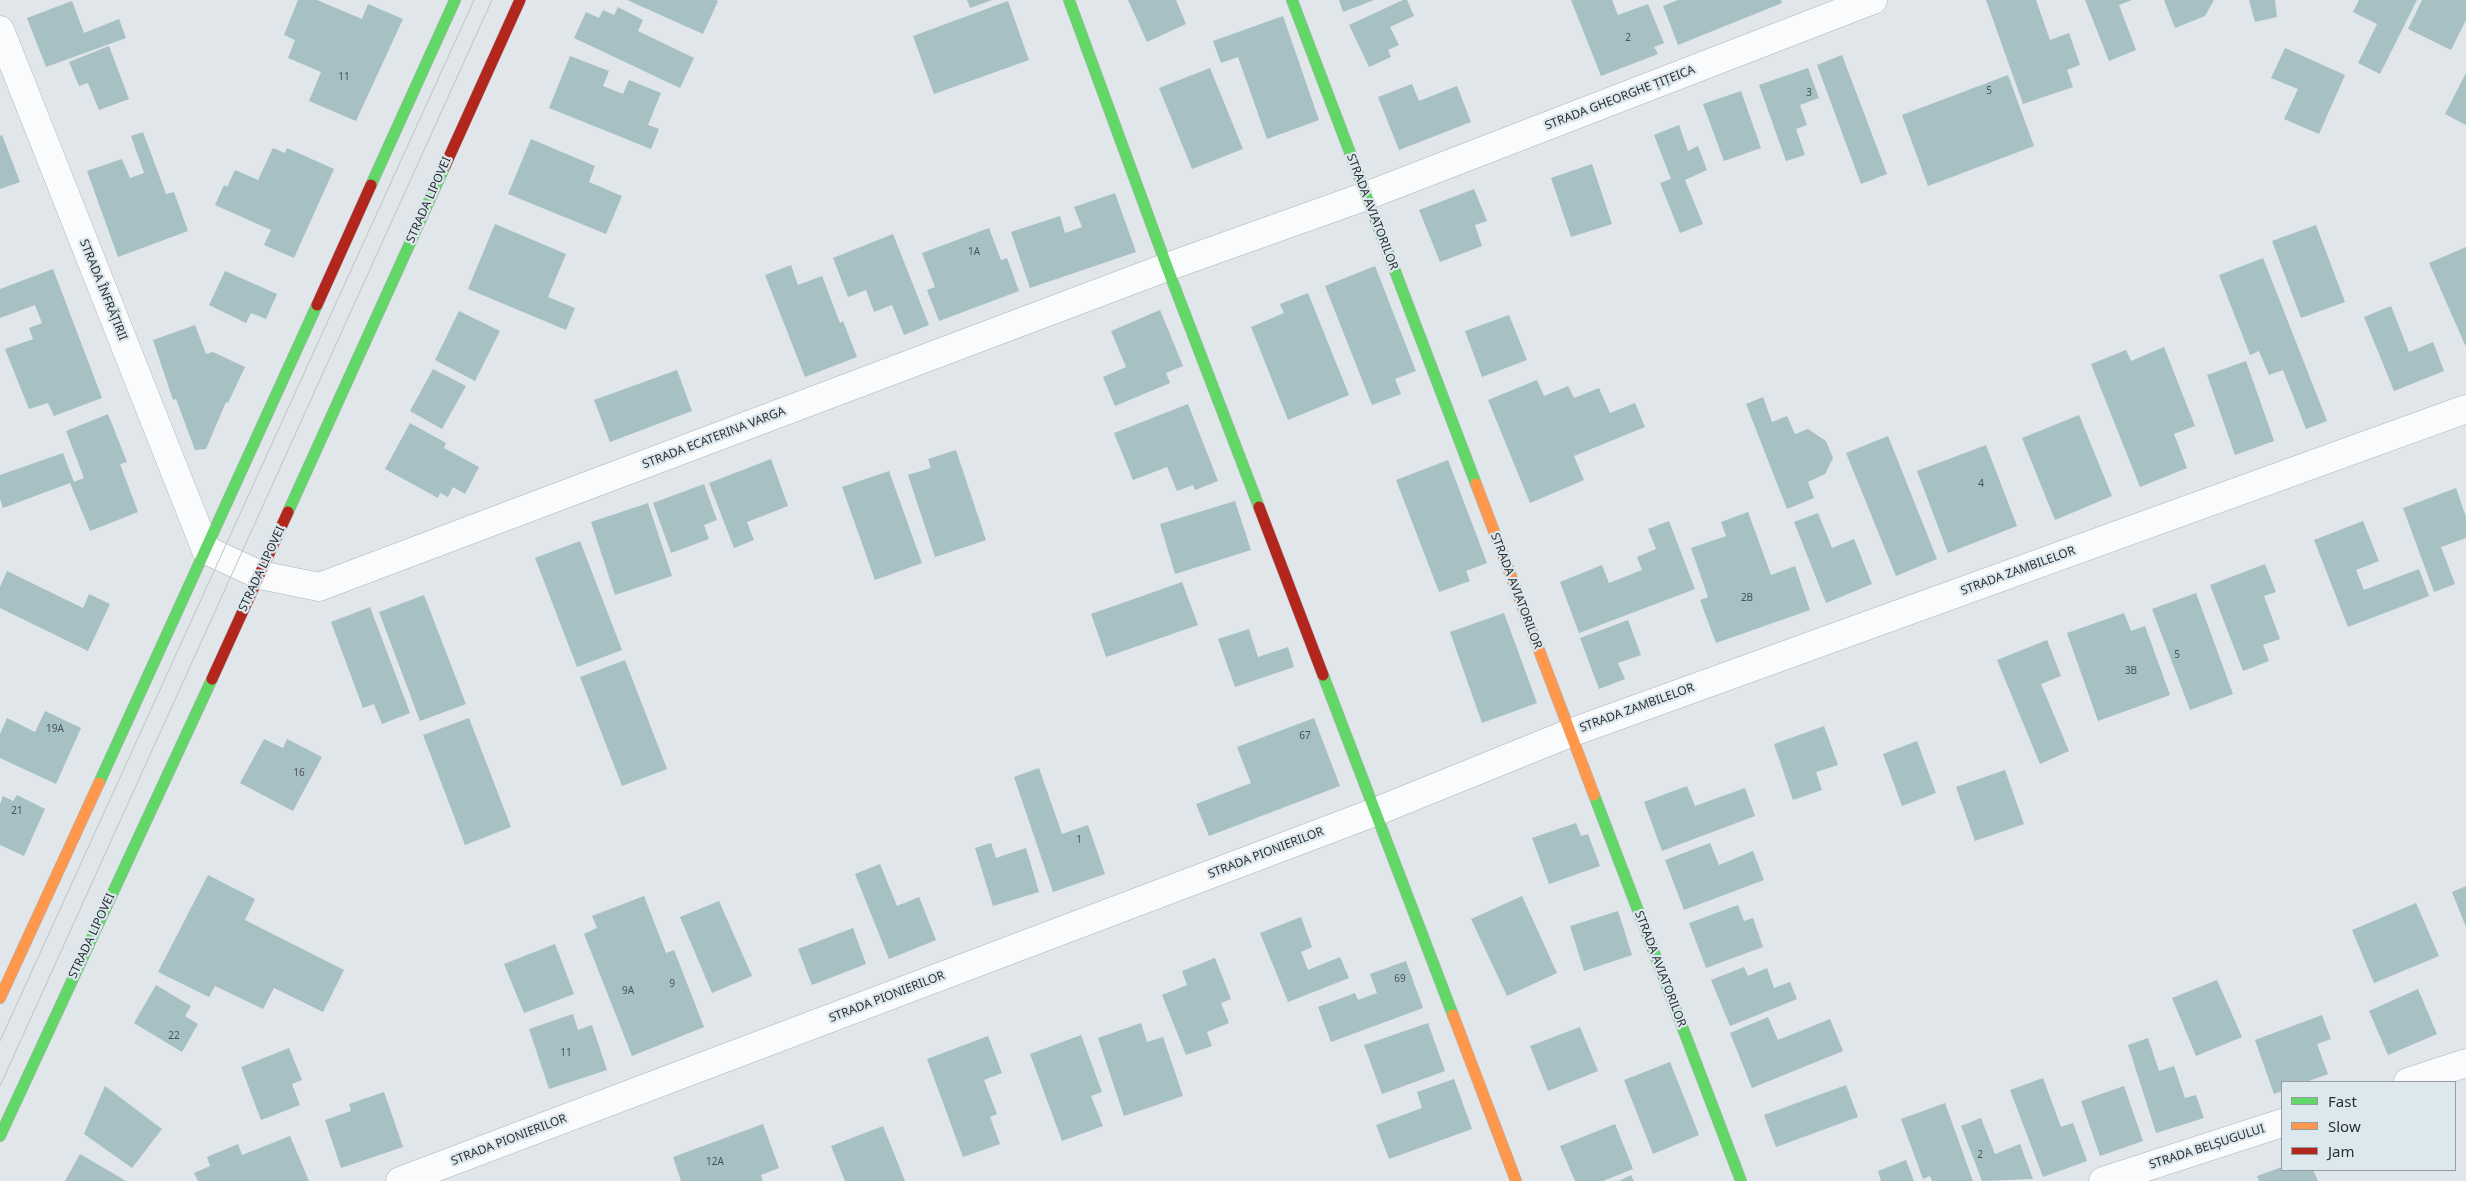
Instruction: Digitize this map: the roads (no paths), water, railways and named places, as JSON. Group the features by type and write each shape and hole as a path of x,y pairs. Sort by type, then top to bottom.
{"street":[{"path":"0,998 206,550 455,0"},
{"name":"STRADA LIPOVEI","path":"0,1136 260,574 520,0"},
{"path":"1070,0 1166,267 1516,1181"},
{"name":"STRADA AVIATORILOR","path":"1292,0 1741,1181"},
{"name":"STRADA GHEORGHE ȚIȚEICA","path":"1166,267 1366,196 1873,0"},
{"name":"STRADA ÎNFRĂȚIRII","path":"0,30 206,550"},
{"name":"STRADA ECATERINA VARGA","path":"206,550 260,574 319,587 1166,267"},
{"name":"STRADA ZAMBILELOR","path":"1375,812 1570,733 2466,409"},
{"name":"STRADA PIONIERILOR","path":"400,1181 1375,812"},
{"path":"2411,1081 2466,1064"},
{"name":"STRADA BELȘUGULUI","path":"2102,1181 2281,1123"}],"tram line":[{"path":"0,1041 474,0"},
{"path":"0,1086 492,0"}]}
